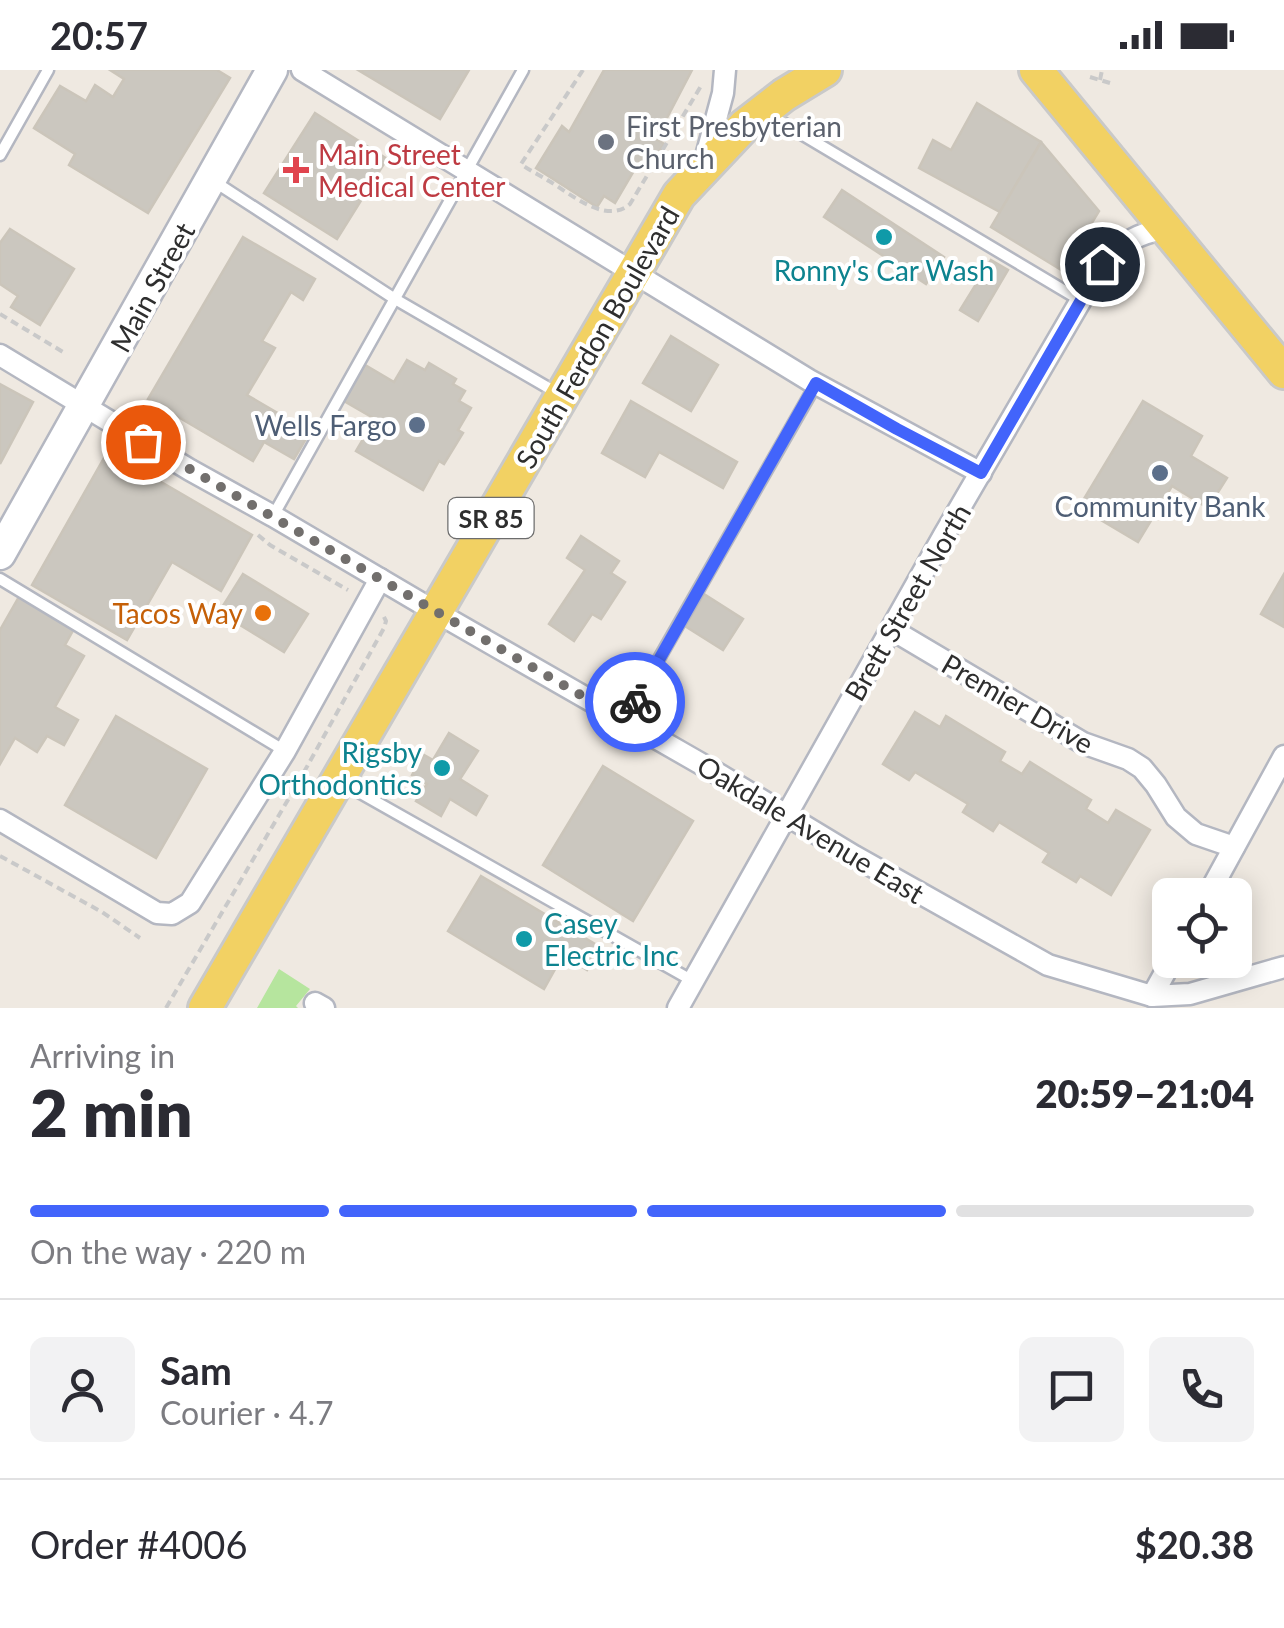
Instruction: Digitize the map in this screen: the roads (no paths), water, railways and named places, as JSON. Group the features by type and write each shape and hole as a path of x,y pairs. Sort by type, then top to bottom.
{"main road":[{"name":"South Ferdon Boulevard","path":"204,1008 679,194 744,126 825,70"},
{"path":"1036,70 1284,372"}],"street":[{"name":"Main Street","path":"0,554 272,70"},
{"path":"302,70 816,383 981,473"},
{"path":"703,168 723,93 725,70"},
{"name":"Brett Street North","path":"678,1008 1102,264 1127,241 1167,228"},
{"name":"Oakdale Avenue East","path":"0,355 190,470 1048,966 1152,996 1190,994 1284,967"},
{"path":"0,820 157,913 172,914 190,903 285,750 380,579"},
{"name":"Premier Drive","path":"891,629 1083,743 1128,759 1142,768 1186,826 1196,834 1234,848"},
{"path":"1217,878 1284,756"},
{"path":"1152,996 1162,978"}],"lane":[{"path":"2,147 48,70"},
{"path":"273,516 523,70"},
{"path":"763,111 1080,300"},
{"path":"211,179 395,299 563,396"},
{"path":"624,720 816,383"},
{"path":"0,580 285,750"},
{"path":"337,779 693,980"}],"place":[{"name":"First Presbyterian Church","path":"606,142"},
{"name":"Main Street Medical Center","path":"296,170"},
{"name":"Ronny's Car Wash","path":"884,237"},
{"name":"Wells Fargo","path":"417,425"},
{"name":"Community Bank","path":"1160,473"},
{"name":"Tacos Way","path":"263,613"},
{"name":"Rigsby Orthodontics","path":"442,768"},
{"name":"Casey Electric Inc","path":"524,939"}]}
